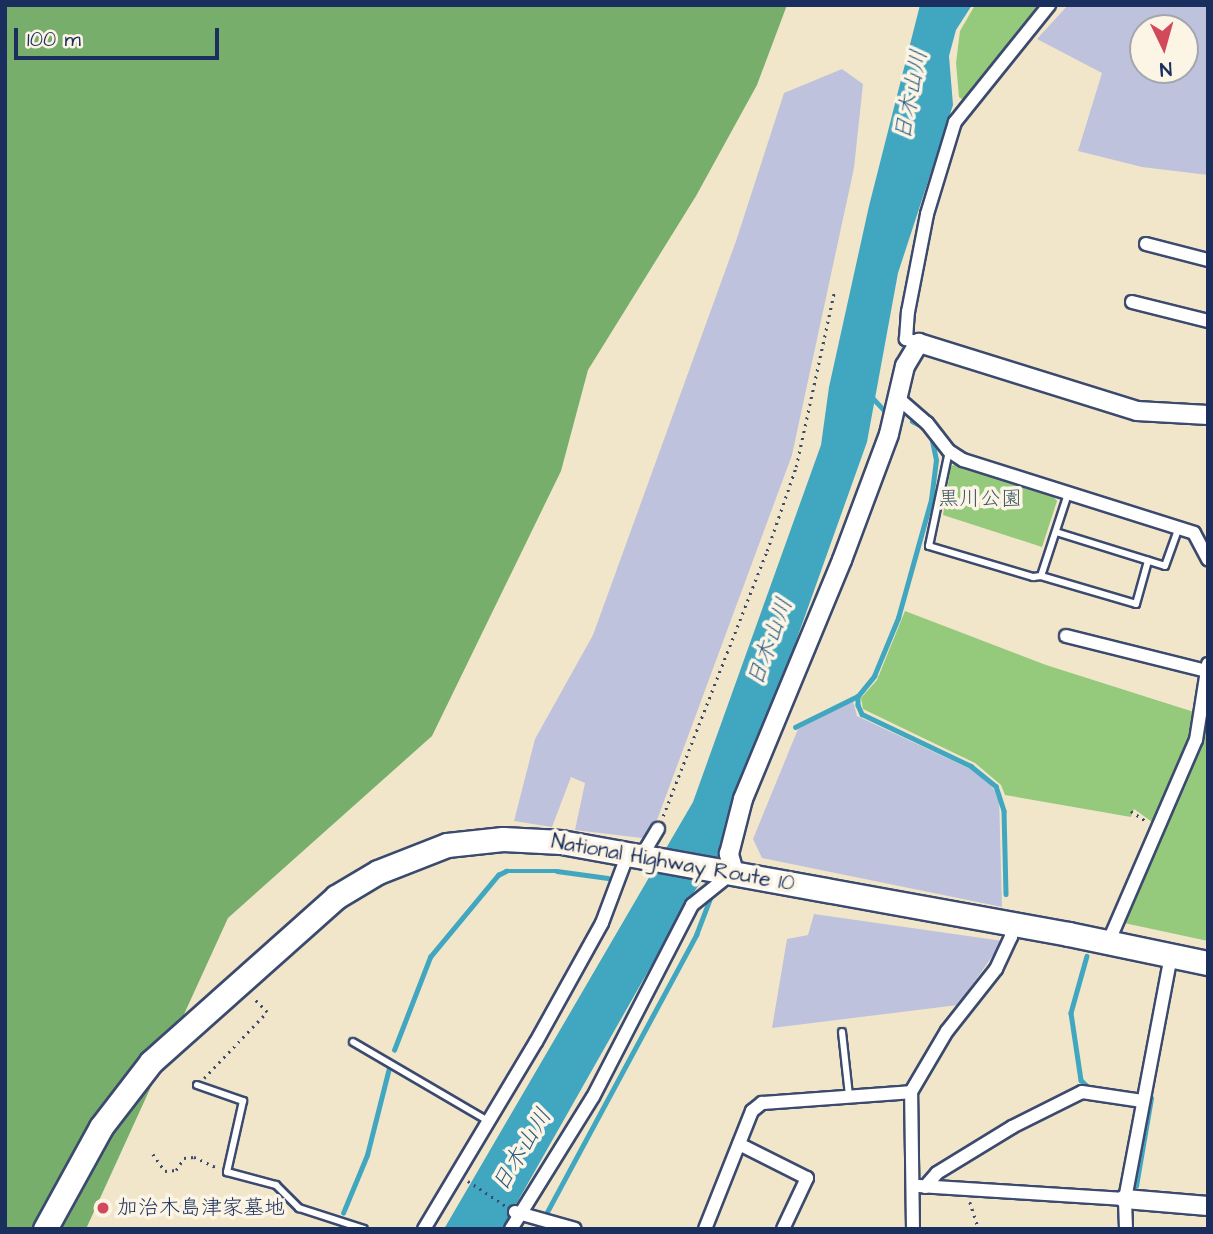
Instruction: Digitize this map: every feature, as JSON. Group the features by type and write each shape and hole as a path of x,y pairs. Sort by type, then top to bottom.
{"highway":[{"name":"National Highway Route 10","path":"46,1229 101,1127 151,1062 336,897 378,872 447,845 503,839 561,842 1208,963"}],"street":[{"path":"1049,5 955,122 927,214 908,312 906,339 1137,411 1208,415"},
{"path":"1146,244 1208,260"},
{"path":"1132,302 1208,321"},
{"path":"511,1229 518,1213 593,1097 692,905 728,872 729,854 744,799 842,560 899,399 905,366 919,343"},
{"path":"899,399 927,423 949,451 993,472 1069,492 1194,533 1208,559"},
{"path":"1066,636 1207,668 1205,701 1196,740 1108,943"},
{"path":"424,1229 658,829"},
{"path":"913,1229 919,1186 911,1092 947,1031 996,969 1011,937 1012,925"},
{"path":"1126,1229 1125,1199 1171,955"},
{"path":"705,1229 752,1111 762,1104 911,1092"},
{"path":"919,1186 1012,1127 1082,1093 1142,1101"},
{"path":"739,1144 807,1178 783,1229"},
{"path":"919,1186 1208,1206"},
{"path":"518,1213 575,1229"}],"lane":[{"path":"949,451 929,545 1032,578 1041,576 1136,604 1148,561"},
{"path":"1041,576 1069,492"},
{"path":"1056,532 1165,566 1179,527"},
{"path":"842,1032 849,1095"},
{"path":"353,1042 488,1121"},
{"path":"197,1085 243,1101 227,1172 276,1185 299,1208 364,1229"}],"path":[{"path":"658,829 767,551 796,467 834,292"},
{"path":"1131,811 1157,829"},
{"path":"197,1085 267,1012 238,982"},
{"path":"153,1154 165,1171 176,1170 184,1158 194,1157 227,1172"},
{"path":"464,1178 518,1213"},
{"path":"965,1190 979,1229"}],"shaded area":[{"path":"1068,5 1208,5 1208,175 1142,167 1078,151 1102,73 1037,39"},
{"path":"842,69 863,84 854,168 792,455 650,839 575,830 585,783 571,777 552,827 514,821 535,739 593,635 736,241 784,93"},
{"path":"853,701 857,716 983,775 999,796 1002,907 762,858 753,839 798,729"},
{"path":"814,914 1003,941 958,1005 772,1028 787,939 808,935"}],"green space":[{"path":"5,5 787,5 757,85 696,196 588,370 561,471 432,736 228,918 86,1229 5,1229"},
{"path":"975,5 1038,5 966,102 959,97 956,63 960,31"},
{"name":"黒川公園","path":"959,463 1053,496 1057,501 1042,547 943,515 951,466"},
{"path":"905,611 1046,665 1194,712 1191,743 1155,824 1134,809 1131,817 1005,795 1001,785 975,763 863,709 861,698 877,680"},
{"path":"1206,718 1208,941 1124,923 1196,754"}],"water":[{"name":"日木山川","path":"920,5 972,5 956,30 949,56 953,105 898,273 867,442 719,857 689,899 502,1229 444,1229 693,802 821,445 829,387 869,206"}],"waterway":[{"path":"871,396 885,411"},
{"path":"912,421 924,427"},
{"path":"795,727 858,696 874,676 898,618 931,500 936,460 931,436"},
{"path":"858,696 862,714 971,766 996,786 1004,811 1006,894"},
{"path":"394,1050 430,957 498,875 506,871 557,871 608,878"},
{"path":"547,1212 696,935 710,899"},
{"path":"1087,956 1071,1013 1081,1080 1089,1088"},
{"path":"343,1213 367,1155 390,1064"},
{"path":"1136,1186 1151,1098"}],"place":[{"name":"加治木島津家墓地","path":"103,1208"}]}
